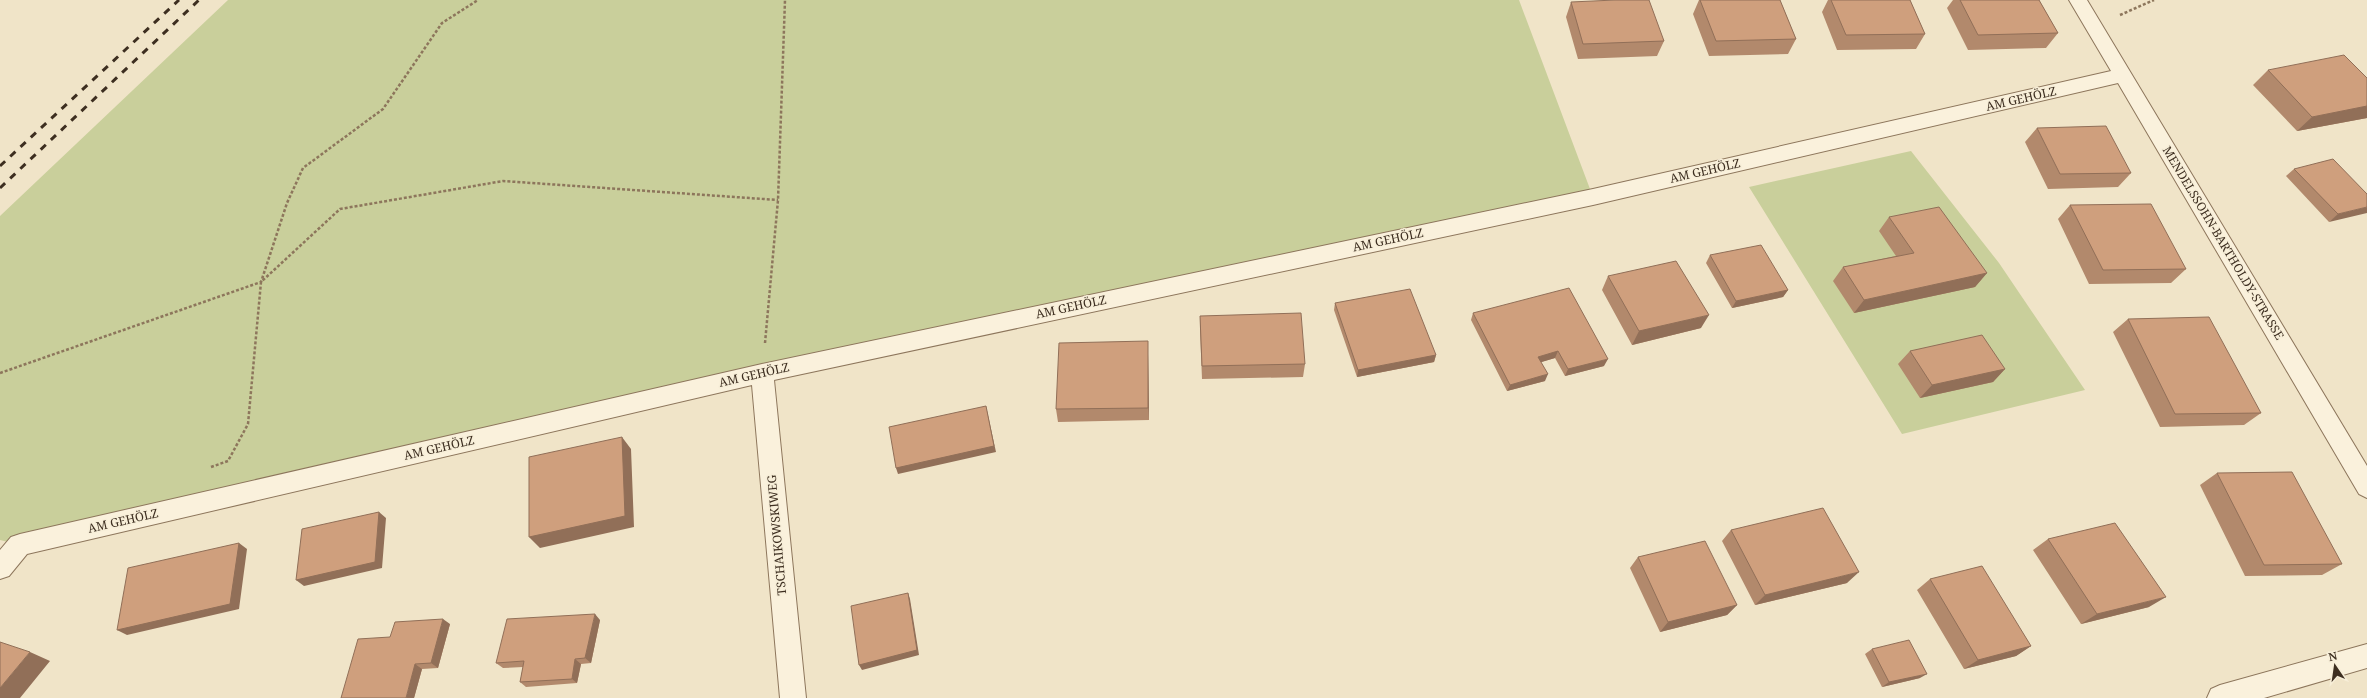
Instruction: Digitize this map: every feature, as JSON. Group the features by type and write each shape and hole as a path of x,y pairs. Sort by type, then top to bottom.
{"street":[{"name":"MENDELSSOHN-BARTHOLDY-STRASSE","path":"2078,0 2124,75 2367,487"},
{"name":"AM GEHÖLZ","path":"0,568 20,545 762,373 1593,197 2124,75"},
{"name":"TSCHAIKOWSKIWEG","path":"762,373 793,698"},
{"path":"2220,698 2367,656"}],"path":[{"path":"205,468 228,461 248,424 261,282 287,204 303,168 383,109 442,23 478,0"},
{"path":"762,373 778,200 785,0"},
{"path":"2094,26 2154,0"},
{"path":"0,373 261,282 340,209 503,181 778,200"}],"green space":[{"path":"228,0 1519,0 1593,197 20,545 0,540 0,216"},
{"path":"1911,151 1999,263 2085,390 1902,434 1749,187"}],"building":[{"path":"1649,0 1664,41 1583,44 1571,2"},
{"path":"1700,0 1780,0 1796,39 1716,41"},
{"path":"1831,0 1910,0 1925,34 1846,35"},
{"path":"1960,0 2039,0 2058,33 1978,35"},
{"path":"2344,55 2367,78 2367,106 2312,117 2268,70"},
{"path":"2106,126 2131,173 2060,174 2037,128"},
{"path":"2333,159 2367,194 2367,207 2338,214 2294,169"},
{"path":"2151,204 2186,269 2103,270 2070,205"},
{"path":"1939,207 1987,273 1864,300 1843,267 1914,253 1889,217"},
{"path":"1761,245 1788,290 1736,301 1710,255"},
{"path":"1676,261 1709,315 1639,331 1608,276"},
{"path":"1569,288 1608,359 1568,369 1558,351 1538,357 1548,374 1510,385 1473,313"},
{"path":"1410,289 1436,355 1358,370 1335,303"},
{"path":"1301,313 1305,364 1202,366 1200,316"},
{"path":"2209,317 2261,413 2175,414 2128,319"},
{"path":"1982,335 2005,369 1932,385 1910,351"},
{"path":"1148,341 1148,408 1056,409 1059,343"},
{"path":"986,406 994,446 896,468 889,427"},
{"path":"622,437 625,516 529,537 529,457"},
{"path":"2292,472 2342,564 2264,565 2217,473"},
{"path":"1823,508 1859,572 1765,595 1731,530"},
{"path":"379,512 375,562 296,580 302,529"},
{"path":"2115,523 2166,597 2097,614 2048,539"},
{"path":"1705,541 1737,605 1668,622 1638,557"},
{"path":"239,543 230,604 117,630 128,568"},
{"path":"1982,566 2031,646 1978,660 1930,579"},
{"path":"908,593 917,650 859,665 851,606"},
{"path":"595,614 585,658 575,659 572,679 520,682 524,661 496,663 507,619"},
{"path":"443,619 431,663 415,664 406,698 341,698 358,639 390,637 395,622"},
{"path":"1909,640 1927,674 1889,682 1872,649"},
{"path":"0,642 30,652 0,688"}],"railway":[{"path":"0,166 179,0"},
{"path":"0,188 199,0"}]}
